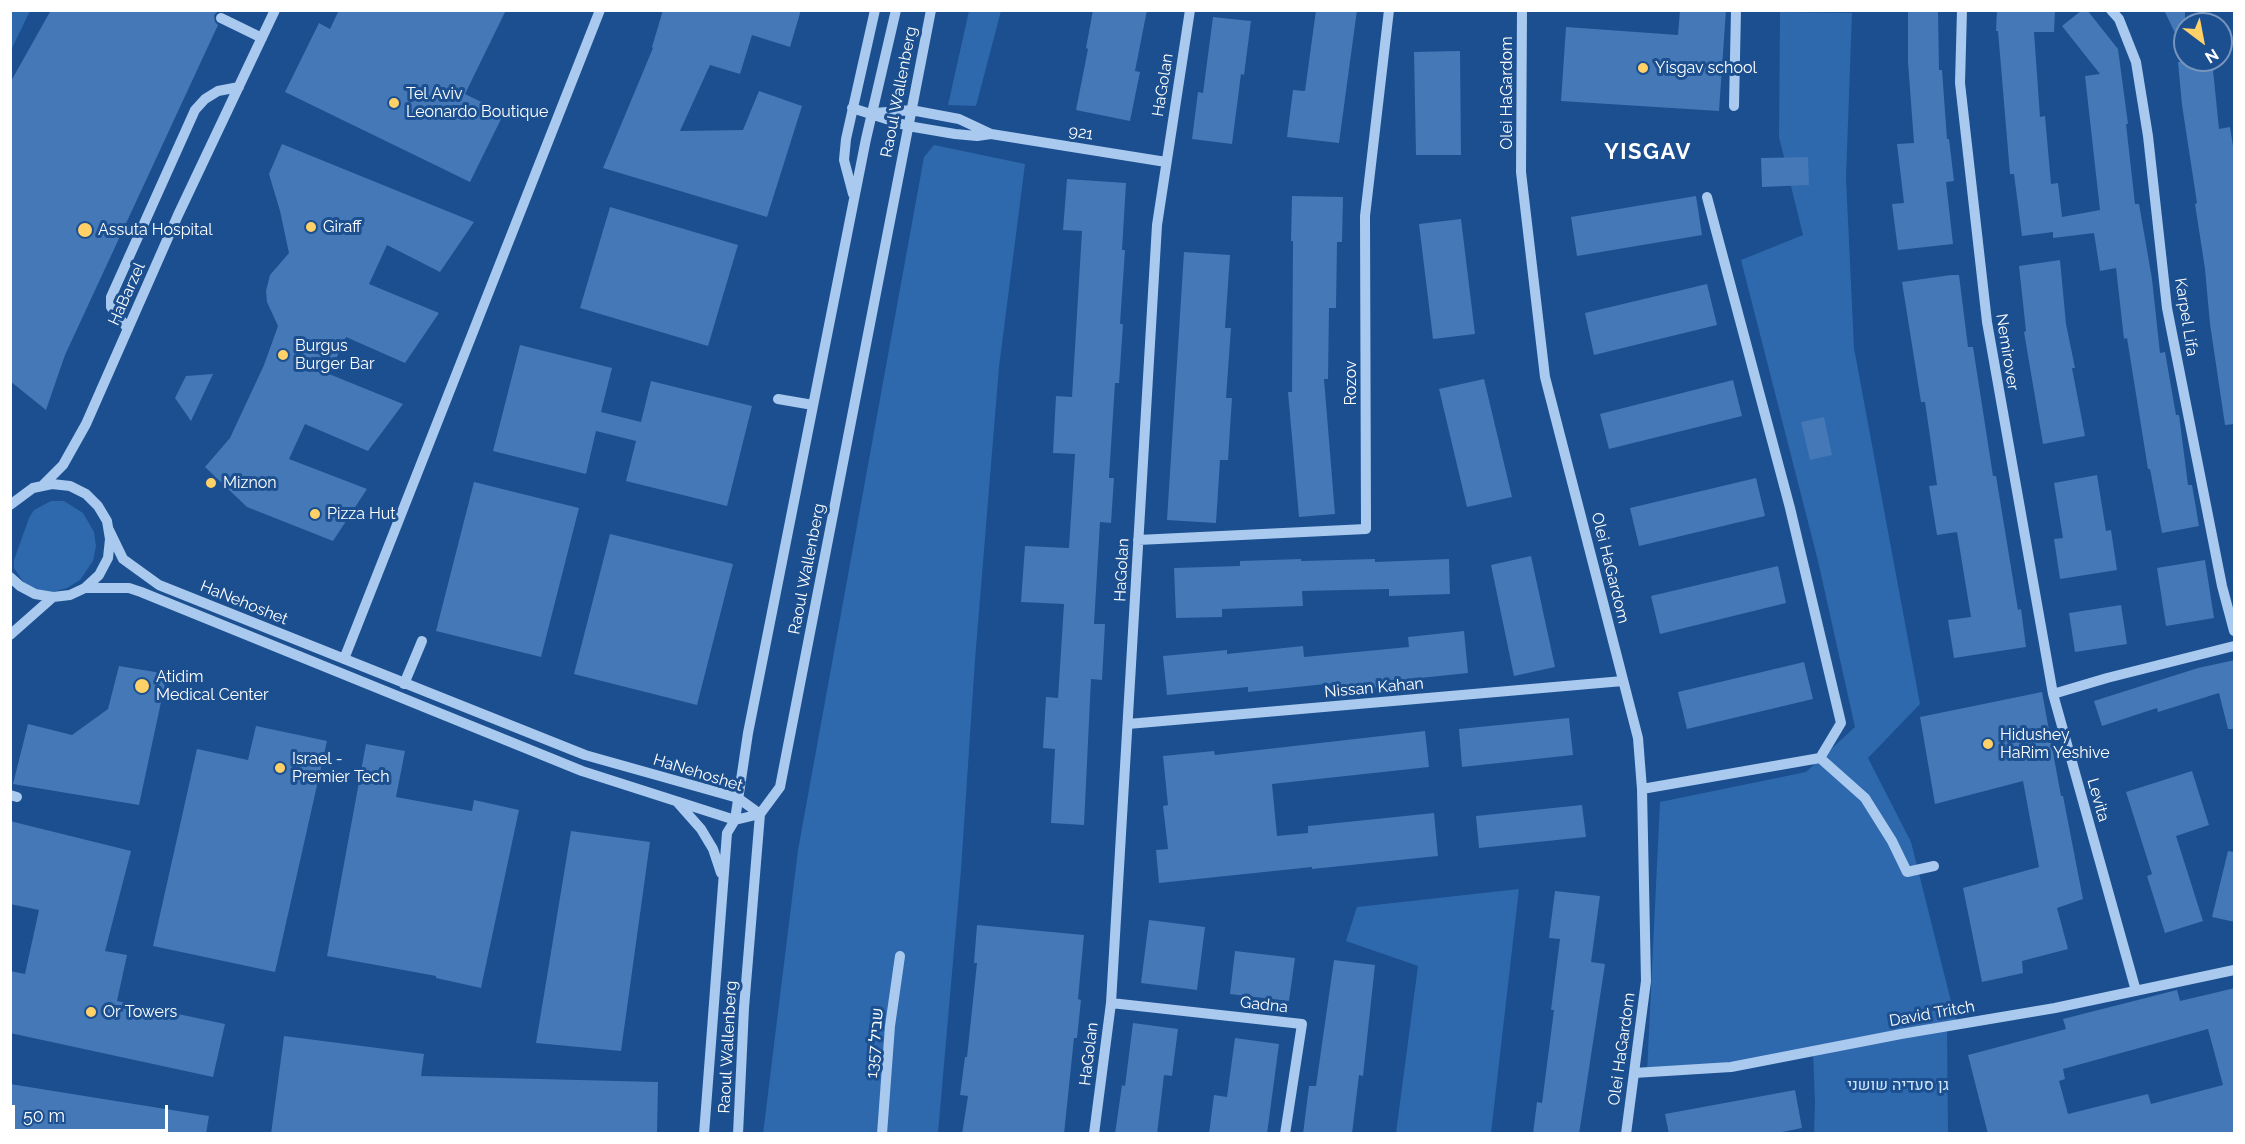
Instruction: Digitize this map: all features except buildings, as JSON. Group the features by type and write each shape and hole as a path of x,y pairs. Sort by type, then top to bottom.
{"street":[{"name":"HaBarzel","path":"10,505 24,493 43,485 63,465 74,447 178,215 275,10"},
{"path":"344,659 600,10"},
{"path":"854,198 844,160 846,139 875,10"},
{"name":"Raoul Wallenberg","path":"704,1134 727,833 735,820 750,722 854,198 896,10"},
{"name":"Raoul Wallenberg","path":"738,1134 744,1008 760,814 780,787 931,10"},
{"name":"HaGolan","path":"1094,1134 1111,1003 1157,225 1190,10"},
{"name":"Rozov","path":"1138,540 1366,529 1365,216 1389,10"},
{"name":"Olei HaGardom","path":"1522,10 1521,172 1545,377 1638,738 1642,789 1646,981 1626,1134"},
{"path":"1734,106 1736,10"},
{"name":"Nemirover","path":"1962,10 1960,83 1987,322 2053,694"},
{"name":"Karpel Lifa","path":"2111,10 2119,19 2136,62 2148,136 2167,308 2222,586 2235,631"},
{"path":"221,18 262,38"},
{"path":"128,329 111,307 111,297 195,110 205,99 218,92 239,87"},
{"path":"852,108 872,113"},
{"name":"921","path":"872,113 911,110 959,119 991,134"},
{"name":"921","path":"872,113 908,126 966,136 991,134 1166,162"},
{"path":"1642,789 1820,758 1841,723 1790,508 1707,197"},
{"path":"778,399 813,405"},
{"name":"HaNehoshet","path":"43,485 70,486 86,494 103,513 123,559 159,585 585,755 738,798 760,814"},
{"path":"85,588 99,575 108,558 109,530"},
{"path":"10,577 27,591 52,597"},
{"name":"HaNehoshet","path":"52,597 70,595 85,588 129,588 582,771 735,820 760,814"},
{"path":"10,635 52,597"},
{"path":"405,684 422,641"},
{"path":"2053,694 2235,646"},
{"name":"Nissan Kahan","path":"1128,724 1623,681"},
{"name":"Levita","path":"2053,694 2136,991"},
{"path":"1820,758 1865,798 1892,841 1907,872 1934,866"},
{"path":"675,801 701,829 713,849 722,878"},
{"name":"שביל 1357","path":"882,1134 891,1026 900,956"},
{"name":"David Tritch","path":"1634,1073 1731,1067 1901,1034 2055,1008 2235,970"},
{"name":"Gadna","path":"1111,1003 1302,1024 1285,1134"}],"green space":[{"path":"10,11 30,11 11,50"},
{"path":"969,11 1001,11 976,106 948,105"},
{"name":"גן סעדיה שושני","path":"1780,12 1852,13 1846,178 1854,348 1920,704 1868,758 1911,842 1957,1025 1947,1027 1948,1133 1814,1133 1813,1052 1647,1073 1660,802 1806,772 1855,727 1818,561 1741,260 1803,235 1779,137"},
{"path":"934,145 1025,164 999,367 975,660 961,870 938,1133 763,1134 798,850 924,157"},
{"path":"51,501 64,501 83,513 94,532 96,546 93,561 80,580 67,588 52,592 37,591 24,583 14,568 14,560 34,510"},
{"path":"1519,889 1491,1133 1396,1133 1418,966 1346,941 1357,907"}],"place":[{"name":"Yisgav school","path":"1643,68"},
{"name":"Tel Aviv Leonardo Boutique","path":"394,103"},
{"name":"Giraff","path":"311,227"},
{"name":"Assuta Hospital","path":"85,230"},
{"name":"Burgus Burger Bar","path":"283,355"},
{"name":"Miznon","path":"211,483"},
{"name":"Pizza Hut","path":"315,514"},
{"name":"Atidim Medical Center","path":"142,686"},
{"name":"Hidushey HaRim Yeshive","path":"1988,744"},
{"name":"Israel - Premier Tech","path":"280,768"},
{"name":"Or Towers","path":"91,1012"}],"district":[{"name":"YISGAV","path":"1648,152"}]}
